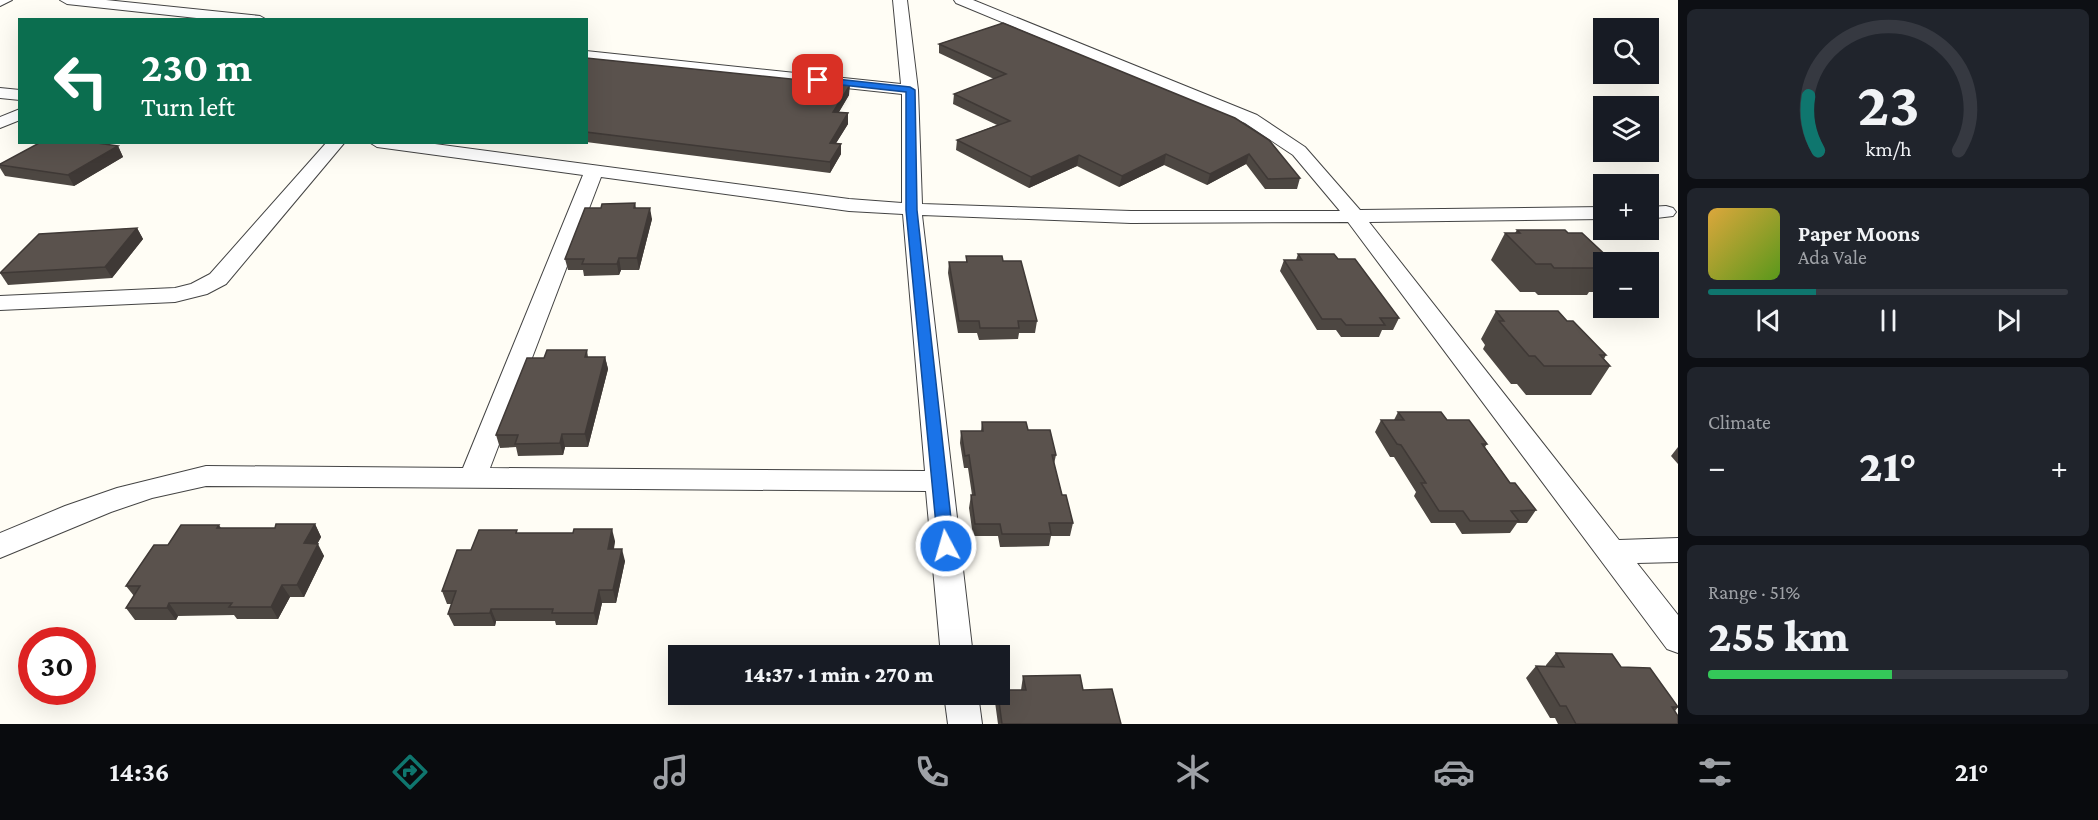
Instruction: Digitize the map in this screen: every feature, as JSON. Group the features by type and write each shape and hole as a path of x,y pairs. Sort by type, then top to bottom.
{"street":[{"path":"0,2 5,0"},
{"path":"67,0 223,18"},
{"path":"900,0 910,90 912,210 956,645"},
{"path":"961,0 1251,119 1287,142 1309,160 1678,639"},
{"path":"588,55 910,90"},
{"path":"0,93 18,95"},
{"path":"0,123 18,115"},
{"path":"0,303 175,295 209,284 218,279 335,144"},
{"path":"392,144 849,205 912,210 1085,216 1593,213"},
{"path":"472,478 594,171"},
{"path":"0,546 105,501 161,485 206,476 939,481"},
{"path":"1612,552 1678,550"},
{"path":"963,705 965,724"}],"building":[{"path":"1003,23 1235,118 1269,140 1300,178 1268,179 1249,154 1210,174 1166,154 1122,176 1079,155 1031,177 957,140 1010,121 954,94 1006,74 939,44"},
{"path":"588,58 850,85 833,112 848,113 830,143 841,144 830,162 588,132"},
{"path":"37,144 118,146 68,175 0,164"},
{"path":"635,203 634,208 650,208 637,258 619,258 617,264 582,264 584,259 565,259 585,208 601,208 602,204"},
{"path":"137,228 105,267 0,273 39,234"},
{"path":"1517,230 1565,230 1568,233 1582,233 1602,252 1593,252 1593,268 1554,268 1551,264 1536,264 1505,233 1520,233"},
{"path":"1298,254 1334,254 1338,259 1355,259 1399,318 1380,318 1385,325 1346,325 1341,319 1322,319 1284,260 1302,260"},
{"path":"966,256 1002,256 1003,261 1021,261 1037,321 1018,321 1019,328 980,328 979,321 959,321 949,262 967,262"},
{"path":"1496,311 1558,311 1567,321 1573,321 1606,355 1600,355 1610,366 1544,366 1535,356 1529,356 1499,321 1504,321"},
{"path":"547,350 587,350 585,357 605,357 585,434 562,434 560,443 515,444 518,435 496,435 527,358 544,358"},
{"path":"1398,412 1441,412 1447,420 1469,420 1487,444 1482,444 1510,483 1515,483 1536,510 1511,511 1519,521 1470,521 1463,511 1439,511 1421,483 1426,483 1381,420 1404,420"},
{"path":"982,422 1026,422 1028,430 1050,430 1056,455 1052,455 1062,495 1066,495 1073,523 1049,523 1051,534 1002,534 1000,524 975,524 971,495 975,495 969,455 965,456 961,431 983,431"},
{"path":"276,524 315,524 304,543 318,544 297,585 282,585 271,607 229,607 232,603 169,603 167,608 126,608 140,586 126,586 154,545 168,545 181,525 219,525 217,528 275,528"},
{"path":"574,529 612,529 608,549 622,549 613,590 599,590 594,613 552,613 553,609 491,609 490,613 448,614 456,591 442,591 457,550 471,550 479,530 517,530 516,533 573,533"},
{"path":"1556,653 1612,654 1621,667 1650,668 1678,707 1672,707 1678,716 1678,724 1576,724 1566,706 1560,706 1536,666 1564,667"},
{"path":"1080,675 1083,690 1112,689 1121,724 1002,724 999,705 1010,705 1010,690 1026,690 1023,676"}],"route":[{"path":"818,80 910,90 912,210 946,546"}]}
